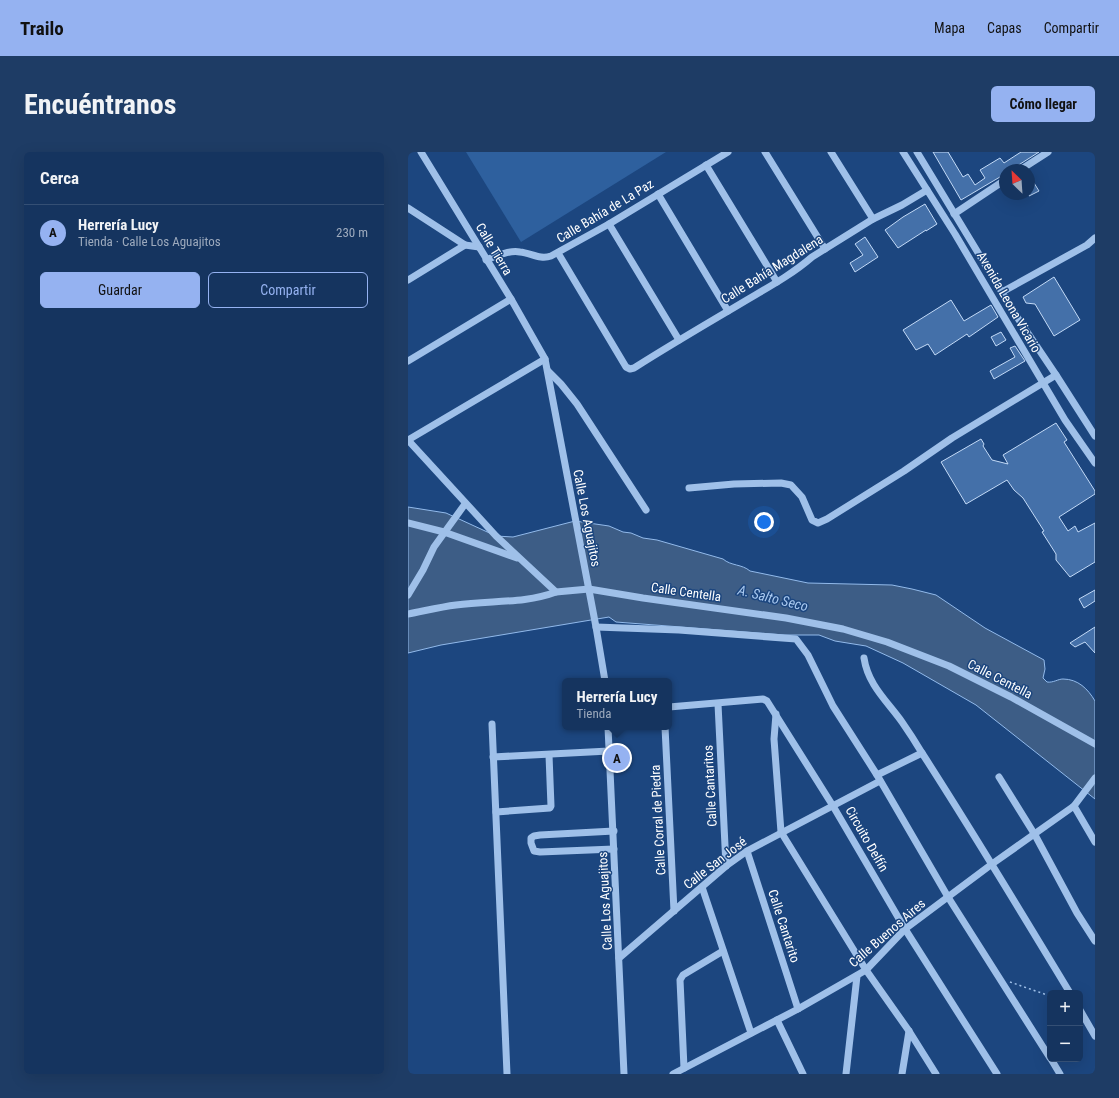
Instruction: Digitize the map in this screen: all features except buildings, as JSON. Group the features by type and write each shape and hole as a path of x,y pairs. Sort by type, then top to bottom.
{"street":[{"name":"Calle Tierra","path":"421,152 511,299 544,359"},
{"name":"Calle Bahía de La Paz","path":"486,260 513,251 547,258 609,224 728,152"},
{"path":"766,152 826,250"},
{"path":"831,152 873,219"},
{"name":"Avenida Leona Vicario","path":"903,152 959,240 1042,383 1065,420 1095,463"},
{"name":"Avenida Leona Vicario","path":"918,152 1002,292 1095,436"},
{"path":"1029,164 1048,152"},
{"path":"706,165 777,282"},
{"path":"954,214 999,184"},
{"name":"Calle Bahía Magdalena","path":"558,253 626,367 630,369 777,282 812,257 826,250 873,219 902,205 927,190"},
{"path":"658,194 728,311"},
{"path":"408,208 465,245 479,247"},
{"path":"609,224 679,340"},
{"path":"1002,292 1087,245 1095,238"},
{"path":"408,280 465,245"},
{"path":"408,361 511,299"},
{"path":"544,359 408,440 465,504 521,560 556,592"},
{"name":"Calle Los Aguajitos","path":"544,359 548,371 604,678"},
{"path":"548,371 577,404 646,510"},
{"path":"689,488 781,482 791,485 802,497 812,520 818,523 904,471 952,438 1056,375"},
{"path":"408,595 423,570 434,547 465,504"},
{"path":"408,523 444,532 521,560"},
{"name":"Calle Centella","path":"408,614 457,605 529,599 543,597 556,592 589,589 786,618 843,628 887,642 949,666 1011,697 1095,744"},
{"path":"596,627 679,630 796,639 808,655 833,706 879,778 948,898 1047,1053"},
{"path":"864,658 866,670 870,680 902,722 922,753 992,864 1068,990"},
{"name":"Circuito Delfín","path":"672,707 763,699 767,701 833,806 905,929 998,1074"},
{"name":"Calle Cantaritos","path":"718,704 726,866"},
{"path":"776,714 774,738 781,832 866,970 910,1031 936,1074"},
{"path":"492,724 507,1074"},
{"name":"Calle Los Aguajitos","path":"608,730 614,831 624,1074"},
{"name":"Calle Corral de Piedra","path":"665,730 674,911"},
{"path":"493,757 609,751"},
{"name":"Calle San José","path":"619,958 726,866 747,850 833,806 922,753"},
{"path":"496,812 550,808 549,755"},
{"path":"999,777 1035,835 1077,913 1095,942"},
{"name":"Calle Buenos Aires","path":"673,1074 798,1009 866,970 905,929 992,864 1074,806 1095,778"},
{"path":"1074,806 1095,842"},
{"path":"1084,824 1095,828"},
{"path":"614,831 540,835 531,838 531,844 534,851 540,852 614,849"},
{"name":"Calle Cantarito","path":"747,850 798,1009"},
{"path":"702,887 751,1033"},
{"path":"684,1068 680,980 683,975 723,951"},
{"path":"846,1074 857,976"},
{"path":"1083,1015 1095,1036"},
{"path":"777,1020 803,1074"},
{"path":"902,1074 910,1031"},
{"path":"1052,1062 1060,1074"}],"path":[{"path":"998,977 1047,995"}],"shaded area":[{"path":"466,152 666,152 521,242"}],"water":[{"name":"A. Salto Seco","path":"408,507 446,513 496,536 513,537 575,521 609,526 643,538 657,540 723,559 729,563 744,567 750,571 808,583 892,585 936,595 985,628 1044,660 1045,669 1043,678 1047,682 1068,679 1078,683 1089,692 1095,701 1095,799 976,705 903,663 866,646 835,641 819,635 785,635 616,622 609,617 441,645 408,653"}],"place":[{"name":"Herrería Lucy","path":"617,758"}]}
